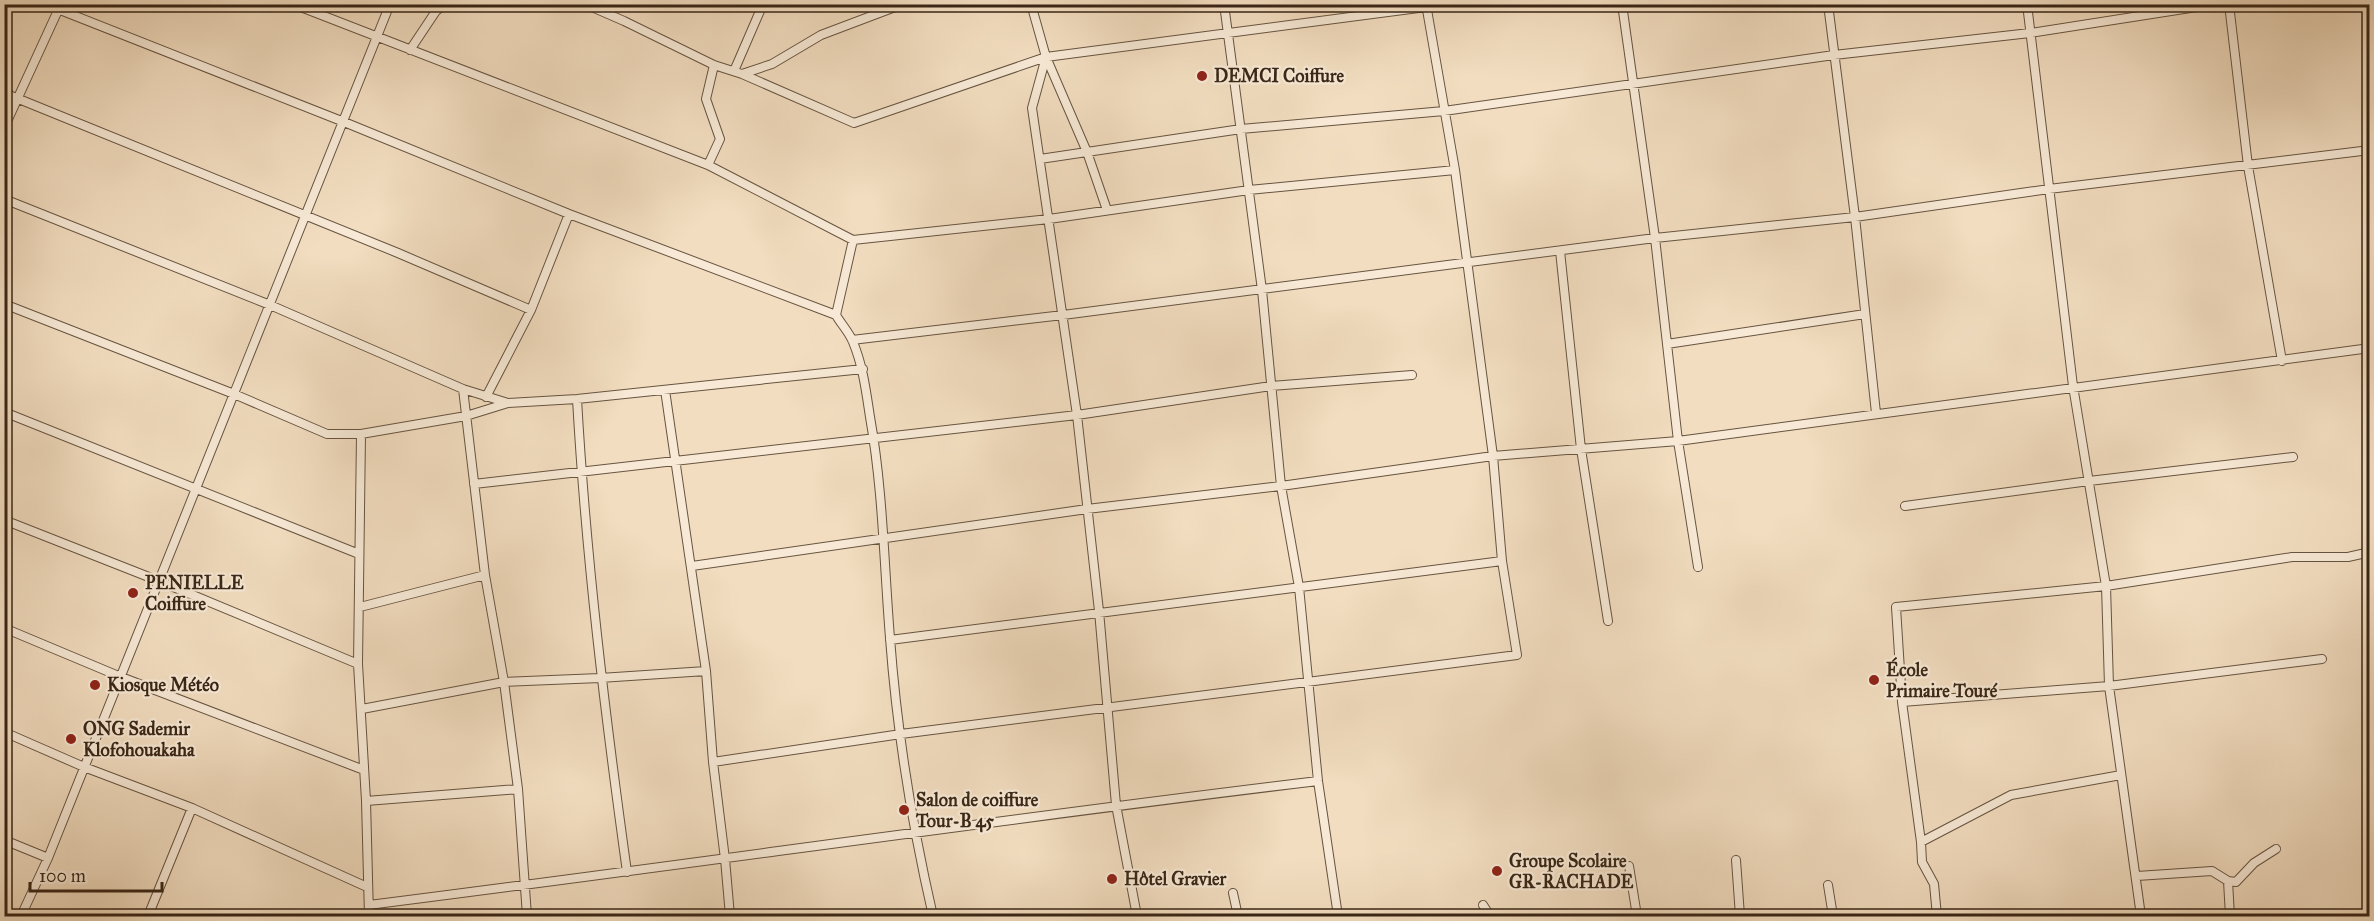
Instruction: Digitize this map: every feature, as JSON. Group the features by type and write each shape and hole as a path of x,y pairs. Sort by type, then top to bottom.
{"street":[{"path":"45,4 59,7 569,214 836,315 852,340 862,369 874,438 884,537 890,640 901,734 914,834 933,916"},
{"path":"293,4 307,7 376,37 708,165 853,240 1049,219 1249,190 1455,170"},
{"path":"21,916 48,858 390,4"},
{"path":"410,50 436,12 445,4"},
{"path":"585,4 714,65 854,123 1046,57 1449,4"},
{"path":"738,73 763,4"},
{"path":"738,73 772,64 822,35 903,4"},
{"path":"1031,4 1046,57 1088,152 1107,210"},
{"path":"1224,4 1262,290 1281,486 1299,587 1318,781 1338,916"},
{"path":"1622,4 1655,238 1678,441 1698,567"},
{"path":"1828,4 1855,217 1876,413"},
{"path":"2027,4 2073,386 2106,586 2109,686 2141,916"},
{"path":"1040,159 1241,129 1444,111 1834,55 2030,33 2216,4"},
{"path":"2229,4 2248,166 2282,361"},
{"path":"712,762 901,734 1516,655 1502,561 1493,456 1468,263 1455,170 1426,6"},
{"path":"4,128 59,7"},
{"path":"1046,57 1032,108 1077,415 1099,611 1116,805 1137,916"},
{"path":"708,165 720,139 706,99 714,65"},
{"path":"4,93 531,310"},
{"path":"852,340 1262,290 1655,238 1855,217 2049,189 2370,150"},
{"path":"4,199 270,305 463,389 508,403"},
{"path":"486,397 531,310 569,214"},
{"path":"836,315 853,240"},
{"path":"1560,251 1581,449 1608,621"},
{"path":"4,304 234,394 327,434 361,434 466,416 508,403 577,399 862,369"},
{"path":"1667,344 1865,314"},
{"path":"692,566 1088,508 1281,486 1493,456 1678,441 2073,386 2370,348"},
{"path":"474,484 1077,415 1271,386 1412,375"},
{"path":"463,389 485,574 504,682 518,789 527,916"},
{"path":"666,390 706,671 712,762 730,916"},
{"path":"577,399 581,472 600,678 627,872"},
{"path":"4,412 359,554"},
{"path":"361,434 358,664 362,709 369,916"},
{"path":"1905,506 2293,457"},
{"path":"4,520 159,581 358,664"},
{"path":"1937,916 1934,884 1922,862 1902,702 1896,607 2106,586 2292,557 2348,557 2370,552"},
{"path":"890,640 1099,611 1502,561"},
{"path":"360,607 485,574"},
{"path":"4,628 121,677 364,770"},
{"path":"1902,702 2109,686 2322,659"},
{"path":"362,709 504,682 706,671"},
{"path":"4,732 84,767 192,808 367,887"},
{"path":"1921,842 2011,795 2121,775"},
{"path":"369,905 914,834 1116,805 1318,781"},
{"path":"366,801 518,789"},
{"path":"147,916 192,808"},
{"path":"4,840 48,858"},
{"path":"2137,876 2212,871 2228,881 2236,882 2254,863 2276,849"},
{"path":"1736,860 1740,916"},
{"path":"1629,866 1636,916"},
{"path":"2228,881 2230,916"},
{"path":"1828,885 1833,916"},
{"path":"1233,893 1238,916"},
{"path":"1483,905 1490,916"}],"place":[{"name":"DEMCI Coiffure","path":"1202,76"},
{"name":"PENIELLE Coiffure","path":"133,593"},
{"name":"École Primaire Touré","path":"1874,680"},
{"name":"Kiosque Météo","path":"95,685"},
{"name":"ONG Sademir Klofohouakaha","path":"71,739"},
{"name":"Salon de coiffure Tour-B 45","path":"904,810"},
{"name":"Groupe Scolaire GR-RACHADE","path":"1497,871"},
{"name":"Hôtel Gravier","path":"1112,879"}]}
